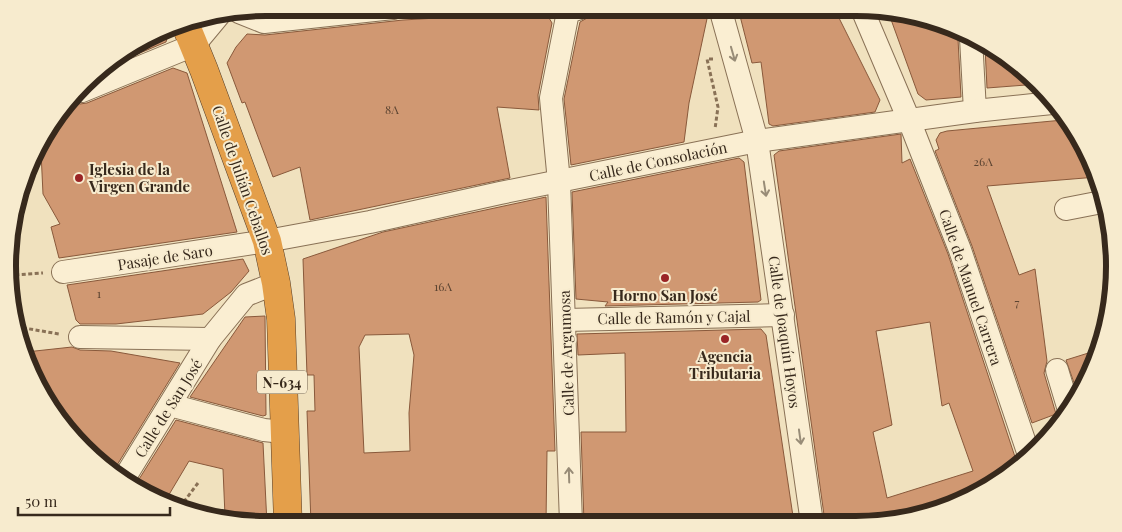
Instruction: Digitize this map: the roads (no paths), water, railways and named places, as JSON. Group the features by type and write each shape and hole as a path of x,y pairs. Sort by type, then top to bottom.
{"highway":[{"name":"Calle de Julián Ceballos","path":"189,33 267,241 276,283 281,319 283,432 288,516"}],"street":[{"path":"251,17 264,22 315,16"},
{"name":"Calle de Argumosa","path":"565,16 550,98 559,182 571,516"},
{"name":"Calle de Joaquín Hoyos","path":"722,16 757,141 784,315 811,516"},
{"name":"Calle de Manuel Carrera","path":"865,17 909,120 960,250 1031,445"},
{"path":"101,78 117,67 203,24"},
{"path":"970,44 975,111"},
{"name":"Calle de Consolación","path":"267,241 370,222 757,141 975,111 1046,104"},
{"path":"1066,209 1097,203"},
{"name":"Pasaje de Saro","path":"64,272 267,241"},
{"path":"80,337 210,339 246,295 276,283"},
{"name":"Calle de Ramón y Cajal","path":"565,320 784,315"},
{"name":"Calle de San José","path":"127,474 210,339"},
{"path":"1057,370 1066,401"},
{"path":"170,405 264,430 283,432"}],"place":[{"name":"Iglesia de la Virgen Grande","path":"79,178"},
{"name":"Horno San José","path":"665,278"},
{"name":"Agencia Tributaria","path":"725,339"}]}
